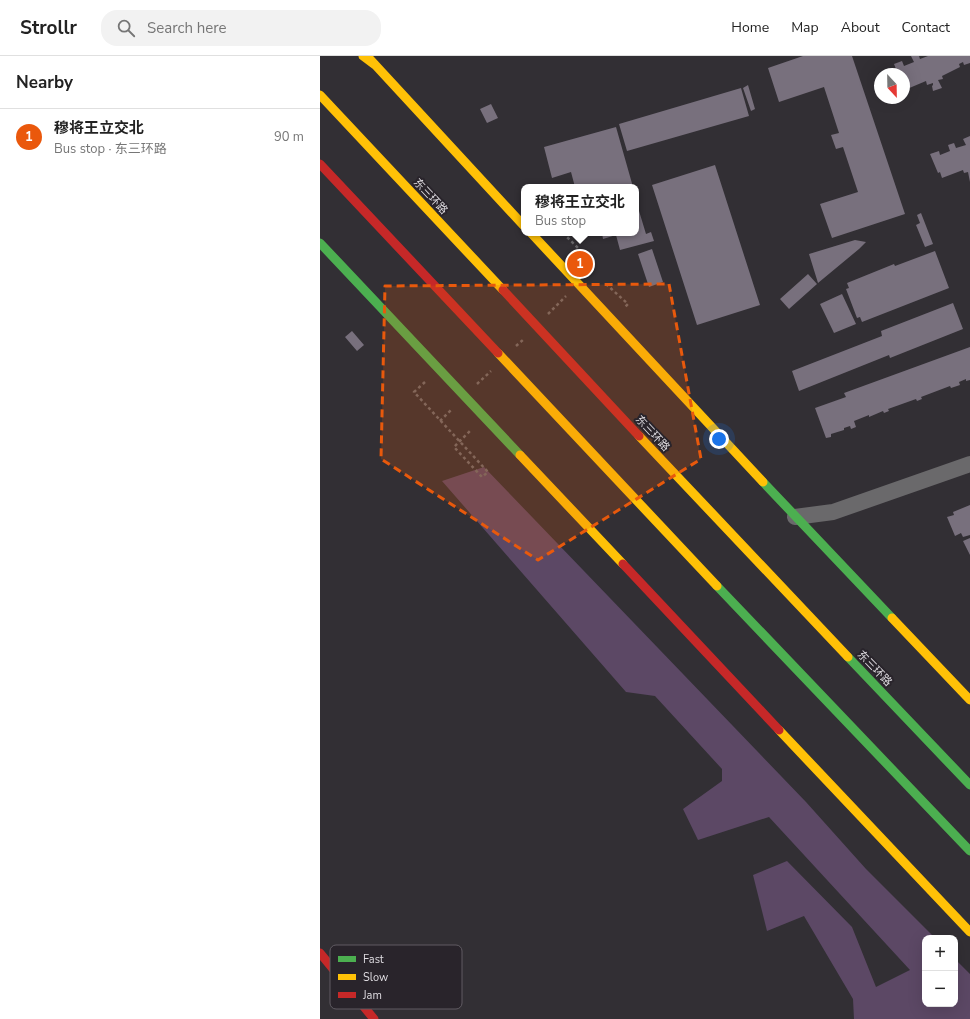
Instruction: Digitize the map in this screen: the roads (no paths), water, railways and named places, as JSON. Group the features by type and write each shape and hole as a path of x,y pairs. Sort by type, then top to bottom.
{"main road":[{"path":"363,56 374,65"},
{"path":"366,56 521,223"},
{"name":"东三环路","path":"320,95 738,542 970,784"},
{"path":"320,164 695,563 970,851"},
{"path":"534,236 795,517 970,700"},
{"path":"320,243 970,932"},
{"path":"320,953 330,965"},
{"path":"366,1009 374,1019"}],"street":[{"path":"795,517 833,512 970,464"}],"place":[{"name":"穆将王立交北","path":"580,264"}]}
